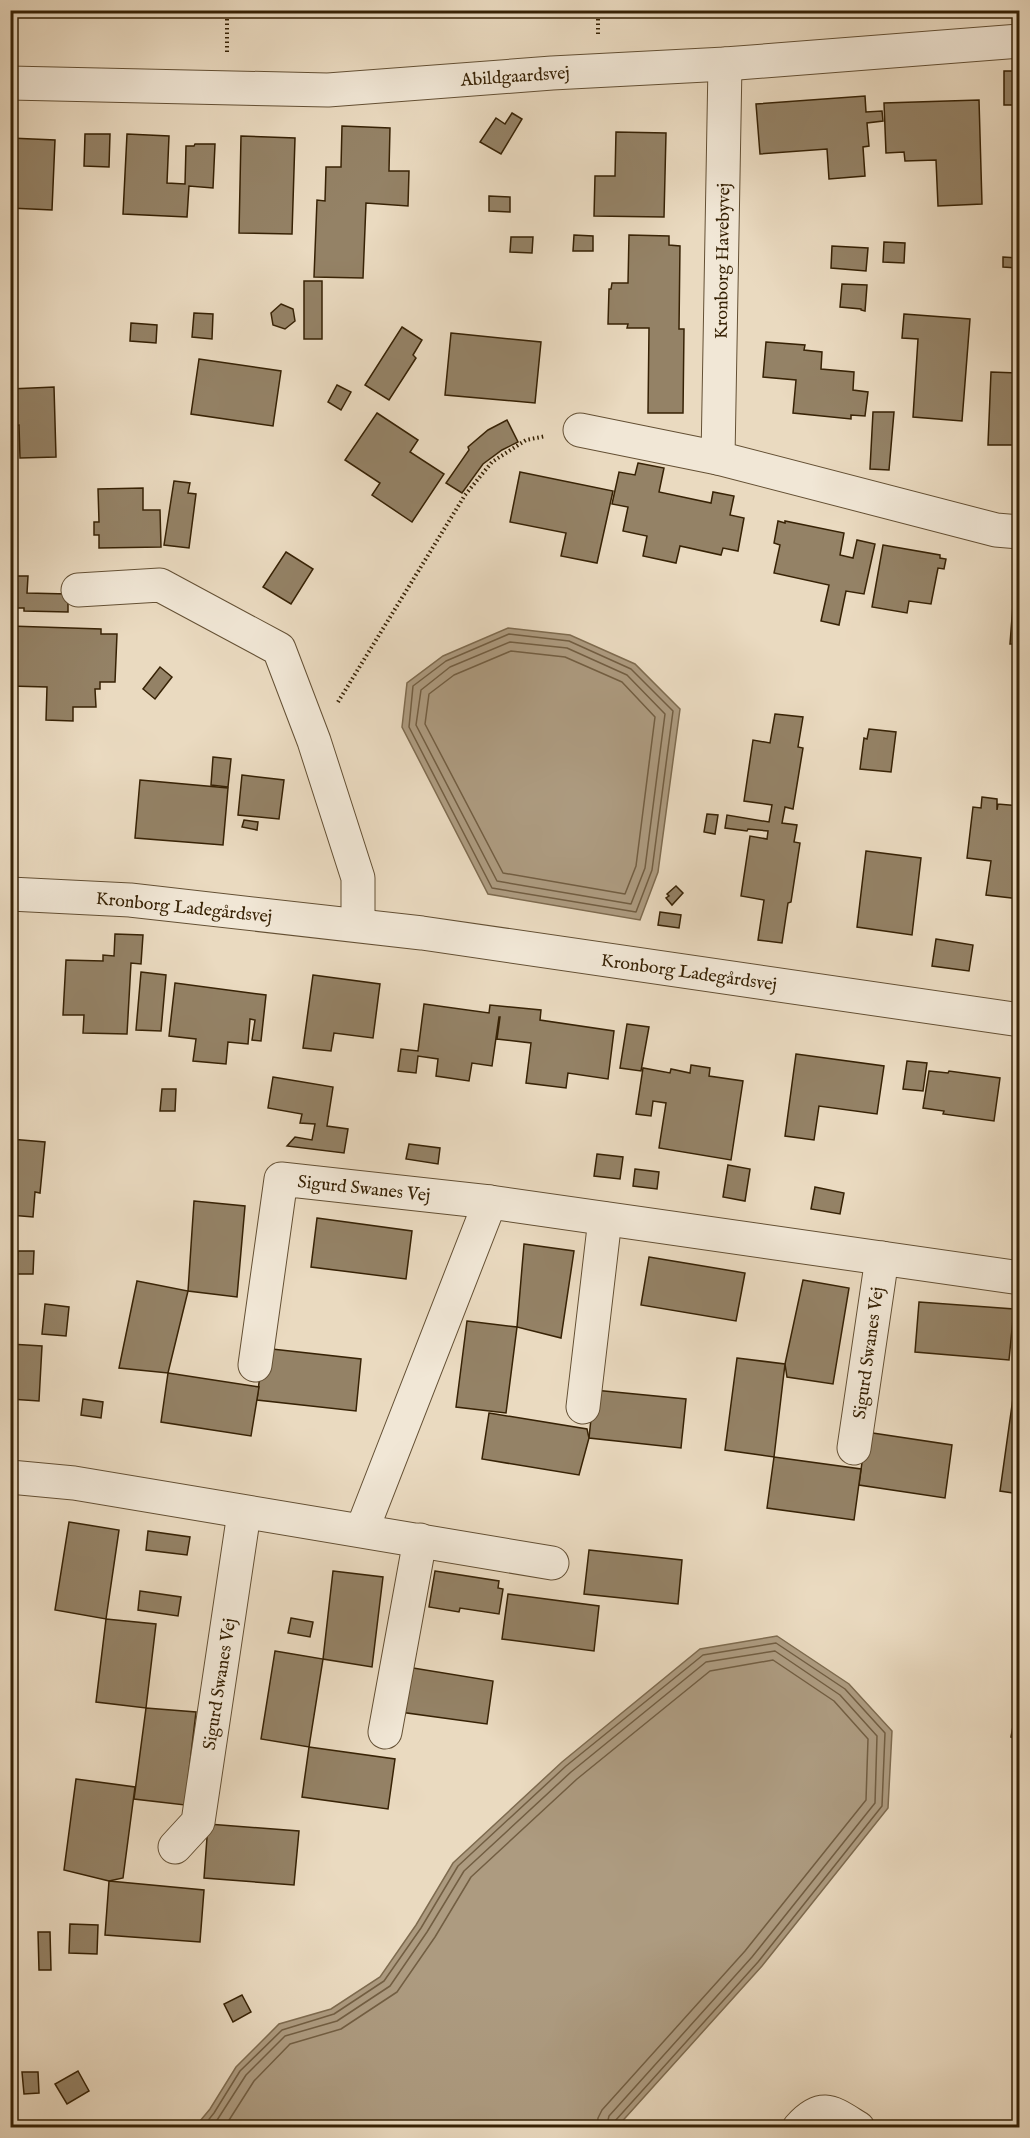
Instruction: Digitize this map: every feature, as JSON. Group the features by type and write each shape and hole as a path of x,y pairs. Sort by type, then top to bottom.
{"street":[{"name":"Abildgaardsvej","path":"10,83 328,90 540,74 725,64 1020,41"},
{"name":"Kronborg Havebyvej","path":"718,458 725,64"},
{"path":"580,430 718,458 996,530 1020,531"},
{"path":"78,590 160,585 279,649 314,741 358,878 358,925"},
{"name":"Kronborg Ladegårdsvej","path":"10,894 130,900 358,925 1020,1020"},
{"name":"Sigurd Swanes Vej","path":"255,1365 281,1179 490,1202 1020,1278"},
{"path":"362,1530 490,1202"},
{"path":"583,1407 605,1219"},
{"name":"Sigurd Swanes Vej","path":"854,1448 882,1258"},
{"path":"10,1477 74,1483 552,1563"},
{"name":"Sigurd Swanes Vej","path":"175,1847 198,1822 244,1513"},
{"path":"385,1732 420,1540"},
{"path":"799,2127 810,2116 821,2110 836,2114 858,2127"}],"path":[{"path":"314,741 465,495 492,462 526,440 580,430"}],"water":[{"path":"508,628 570,635 635,664 680,709 658,872 640,920 488,894 402,727 407,683 443,656"},
{"path":"777,1636 849,1684 892,1731 888,1808 762,1966 617,2127 195,2127 210,2109 236,2067 279,2024 331,2009 380,1977 416,1925 453,1863 562,1762 700,1649"}],"building":[{"path":"1004,71 1020,71 1020,105 1004,105"},
{"path":"865,96 866,112 882,111 883,121 867,123 869,146 863,147 865,176 829,179 827,149 760,154 756,104"},
{"path":"979,100 982,204 938,206 936,160 905,161 904,152 886,153 884,103"},
{"path":"512,113 522,119 501,154 480,142 496,118 505,124"},
{"path":"342,126 390,128 389,171 409,171 408,206 366,203 363,278 314,277 317,200 325,201 326,167 341,167"},
{"path":"616,132 666,133 664,217 594,216 595,176 615,176"},
{"path":"85,134 110,134 109,167 84,166"},
{"path":"127,134 169,136 167,183 185,184 186,146 215,144 213,188 189,186 187,217 123,214"},
{"path":"241,136 295,138 292,234 239,233"},
{"path":"10,138 55,140 52,210 10,208"},
{"path":"489,196 510,197 510,212 489,211"},
{"path":"574,235 593,236 593,251 573,251"},
{"path":"629,235 669,236 669,245 680,246 679,329 684,329 683,413 648,413 649,328 627,328 628,324 608,324 609,289 612,283 628,283"},
{"path":"511,237 533,237 532,253 510,252"},
{"path":"884,242 905,243 904,263 883,262"},
{"path":"832,246 868,248 866,271 831,268"},
{"path":"1003,257 1018,258 1017,268 1003,267"},
{"path":"304,281 322,281 322,339 304,339"},
{"path":"842,284 867,285 865,311 840,307"},
{"path":"281,304 293,309 295,321 285,329 273,325 271,313"},
{"path":"194,313 213,314 212,339 192,337"},
{"path":"904,314 970,319 962,421 913,417 918,339 902,338"},
{"path":"131,323 157,325 156,343 130,341"},
{"path":"402,327 422,340 413,355 416,358 389,400 365,385"},
{"path":"451,333 541,342 535,403 445,395"},
{"path":"766,342 805,345 804,350 822,352 821,369 854,372 853,390 868,392 865,416 851,415 851,419 793,413 796,380 763,377"},
{"path":"199,359 281,371 273,426 191,414"},
{"path":"991,372 1020,373 1020,445 988,445"},
{"path":"337,385 351,392 341,410 328,402"},
{"path":"54,387 56,457 20,458 19,425 10,426 10,389"},
{"path":"873,412 894,412 889,470 870,469"},
{"path":"377,413 418,440 410,452 444,474 412,522 372,495 380,483 345,460"},
{"path":"507,420 518,442 483,464 462,493 446,483 469,450 468,447 488,430"},
{"path":"638,463 664,468 659,492 711,503 713,492 734,496 730,515 744,518 738,551 723,548 721,555 680,546 676,563 643,556 647,536 623,531 628,507 612,504 619,472 635,475"},
{"path":"520,472 613,491 597,563 561,556 566,533 510,522"},
{"path":"174,481 190,483 188,493 196,494 189,548 164,545"},
{"path":"143,488 143,510 160,510 161,547 99,548 99,535 94,535 94,522 99,522 98,489"},
{"path":"778,521 844,533 840,555 853,558 857,540 875,544 864,594 846,591 839,625 821,621 829,585 774,573 780,545 774,543"},
{"path":"883,545 940,555 940,558 946,559 944,569 938,568 931,604 909,601 907,613 872,607"},
{"path":"286,552 313,569 291,604 263,587"},
{"path":"10,576 28,576 27,593 68,594 68,612 24,611 24,608 10,608"},
{"path":"1015,579 1020,579 1020,655 1013,654 1013,644 1010,644"},
{"path":"10,626 101,629 101,634 117,634 115,682 100,682 100,689 95,689 96,707 73,707 73,721 46,720 47,687 10,686"},
{"path":"160,667 172,677 155,699 143,689"},
{"path":"775,714 803,717 798,747 803,748 793,809 785,807 782,823 797,825 794,842 800,843 782,943 758,940 764,900 741,896 750,836 767,839 768,831 725,828 727,815 769,822 772,805 744,801 753,740 770,743"},
{"path":"869,729 896,732 891,772 860,769 864,738 867,739"},
{"path":"213,757 231,759 228,787 211,785"},
{"path":"242,775 284,780 279,819 238,815"},
{"path":"140,780 228,788 223,845 135,838"},
{"path":"982,797 997,799 997,810 998,804 1020,806 1020,899 986,895 991,861 967,858 973,807 981,808"},
{"path":"707,814 718,815 715,834 704,832"},
{"path":"244,820 258,822 257,830 242,827"},
{"path":"866,851 921,858 912,935 857,927"},
{"path":"676,886 683,893 672,905 666,898"},
{"path":"660,912 681,915 679,928 658,925"},
{"path":"115,934 143,935 141,964 131,963 127,1034 83,1033 84,1015 63,1015 66,960 103,961 103,955 114,956"},
{"path":"936,939 973,945 969,971 932,966"},
{"path":"141,972 166,975 161,1031 136,1030"},
{"path":"313,975 380,984 373,1038 334,1033 331,1051 303,1048"},
{"path":"175,983 266,995 261,1041 252,1040 255,1020 250,1019 248,1044 228,1042 226,1064 193,1061 196,1039 169,1036"},
{"path":"424,1004 489,1013 490,1005 541,1010 540,1020 614,1031 608,1079 568,1073 566,1088 526,1083 531,1043 497,1039 500,1017 492,1066 472,1063 469,1081 436,1076 438,1059 418,1056 416,1073 398,1071 401,1049 418,1051"},
{"path":"627,1024 649,1027 641,1071 620,1068"},
{"path":"796,1054 884,1066 877,1114 819,1106 814,1140 785,1136"},
{"path":"907,1061 927,1063 923,1091 903,1089"},
{"path":"691,1065 710,1068 709,1076 743,1081 731,1160 659,1148 666,1103 653,1101 651,1116 636,1114 643,1068 670,1073 671,1069 690,1073"},
{"path":"929,1071 948,1073 949,1071 1000,1078 994,1121 943,1114 944,1111 923,1108"},
{"path":"273,1077 333,1087 327,1126 348,1129 344,1153 287,1146 295,1137 312,1140 315,1124 300,1123 302,1114 268,1108"},
{"path":"162,1089 176,1089 175,1111 160,1111"},
{"path":"10,1139 45,1142 40,1193 35,1192 33,1217 10,1215"},
{"path":"409,1144 440,1148 438,1164 406,1159"},
{"path":"597,1154 623,1157 620,1179 594,1176"},
{"path":"728,1165 750,1169 745,1201 723,1197"},
{"path":"635,1169 659,1172 657,1189 633,1186"},
{"path":"815,1187 844,1193 840,1214 811,1209"},
{"path":"194,1201 245,1206 237,1297 188,1291"},
{"path":"317,1218 412,1231 406,1279 311,1267"},
{"path":"524,1244 574,1251 561,1338 517,1327"},
{"path":"18,1251 34,1251 33,1274 17,1274"},
{"path":"649,1257 745,1273 736,1321 641,1305"},
{"path":"803,1280 849,1288 833,1384 787,1377 785,1364"},
{"path":"137,1281 188,1291 168,1373 119,1368"},
{"path":"919,1302 1014,1309 1009,1360 915,1352"},
{"path":"45,1304 69,1307 66,1336 42,1334"},
{"path":"467,1321 517,1327 506,1413 456,1407"},
{"path":"10,1344 42,1346 39,1401 10,1399"},
{"path":"263,1348 361,1359 356,1411 257,1400"},
{"path":"737,1358 785,1364 774,1457 725,1450"},
{"path":"168,1373 259,1387 251,1436 161,1422"},
{"path":"594,1390 686,1399 681,1448 589,1438"},
{"path":"1013,1398 1020,1399 1020,1494 1000,1491"},
{"path":"83,1399 103,1402 101,1418 81,1415"},
{"path":"489,1413 587,1429 589,1438 579,1475 482,1459"},
{"path":"866,1432 952,1445 945,1498 859,1485"},
{"path":"774,1457 861,1469 854,1520 767,1508"},
{"path":"69,1522 119,1530 106,1619 55,1610"},
{"path":"148,1531 190,1537 187,1555 146,1550"},
{"path":"589,1550 682,1560 678,1604 584,1594"},
{"path":"333,1571 383,1577 372,1667 323,1659"},
{"path":"435,1571 499,1581 498,1588 503,1589 499,1614 460,1608 459,1612 429,1607"},
{"path":"140,1591 181,1597 178,1616 138,1610"},
{"path":"508,1594 599,1606 594,1651 502,1639"},
{"path":"291,1618 313,1622 310,1637 288,1633"},
{"path":"106,1619 156,1624 146,1708 96,1702"},
{"path":"275,1651 323,1659 309,1747 261,1739"},
{"path":"407,1667 493,1681 487,1724 400,1712"},
{"path":"1020,1689 1020,1741 1011,1737"},
{"path":"146,1708 196,1712 185,1805 134,1799"},
{"path":"10,1734 13,1734 17,1790 10,1791"},
{"path":"309,1747 395,1759 388,1809 302,1797"},
{"path":"76,1779 135,1787 123,1878 109,1881 64,1870"},
{"path":"208,1824 299,1831 294,1885 204,1878"},
{"path":"109,1881 204,1890 200,1942 105,1935"},
{"path":"70,1924 98,1925 97,1954 69,1953"},
{"path":"38,1932 50,1932 51,1970 39,1970"},
{"path":"242,1995 251,2012 233,2022 224,2004"},
{"path":"78,2071 89,2091 67,2104 55,2084"},
{"path":"22,2072 38,2072 39,2093 24,2094"}]}
